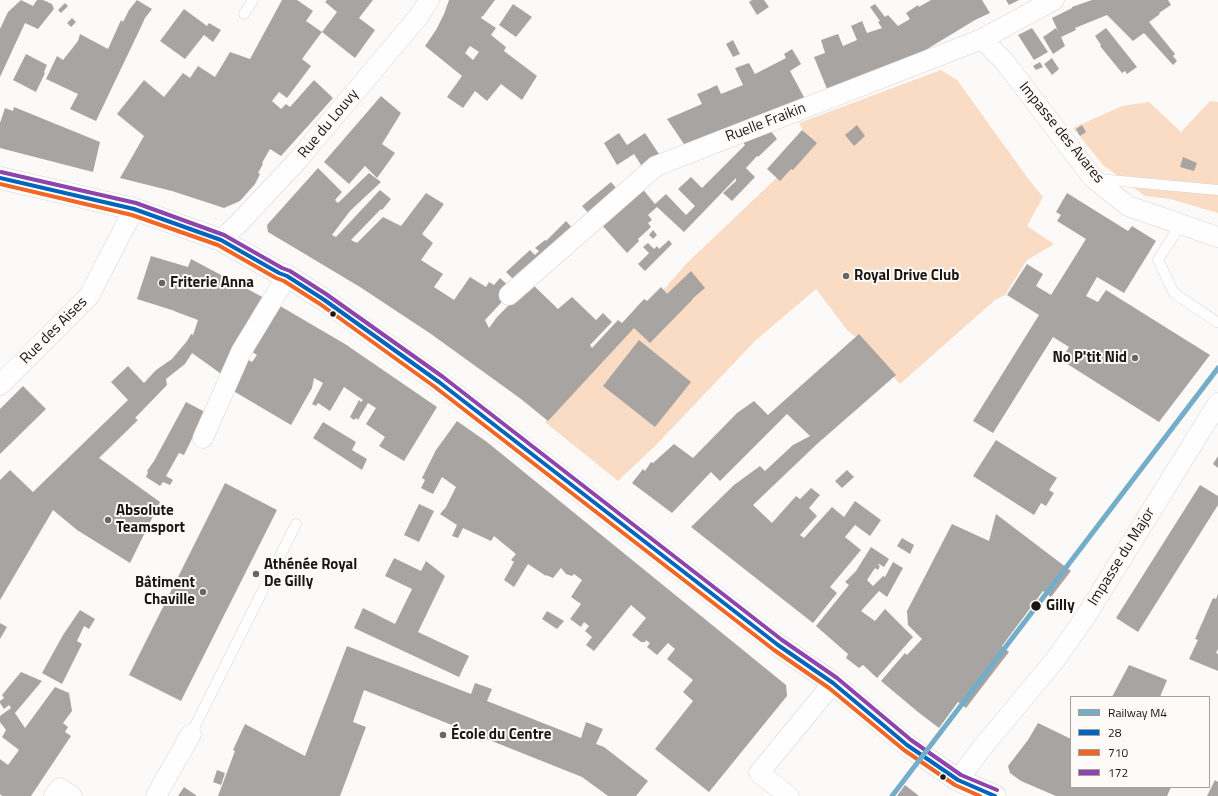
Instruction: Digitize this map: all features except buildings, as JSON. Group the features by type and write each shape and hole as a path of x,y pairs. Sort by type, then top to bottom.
{"main road":[{"path":"0,178 134,209 221,240 279,273 288,276 323,299 439,382 778,645 833,683 957,786 995,796"}],"street":[{"name":"Rue du Louvy","path":"221,240 238,224 302,155 419,16 429,0"},
{"name":"Ruelle Fraikin","path":"509,295 656,166 982,39 1054,0"},
{"name":"Impasse des Avares","path":"982,39 1004,61 1093,178 1128,206 1218,237"},
{"name":"Rue des Aises","path":"0,385 89,296 134,209"},
{"path":"203,438 241,352 288,276"},
{"name":"Impasse du Major","path":"957,786 981,749 1054,660 1086,616 1218,402"},
{"path":"790,796 759,773 833,683"},
{"path":"156,796 191,734"},
{"path":"54,796 60,788 72,796"}],"lane":[{"path":"244,14 253,0"},
{"path":"1093,178 1218,190"},
{"path":"1181,224 1158,260 1174,293 1217,322"},
{"path":"191,734 296,524"}],"shaded area":[{"name":"Royal Drive Club","path":"941,70 957,80 1029,180 1043,197 1027,226 1054,244 1027,260 1005,295 995,300 900,384 861,341 848,331 816,289 755,341 656,445 618,481 545,422 576,390 687,263 787,168 812,147 799,123"},
{"path":"1210,101 1218,102 1218,213 1170,199 1145,196 1103,165 1073,128 1122,106 1149,102 1181,132"}],"rail line":[{"name":"M4","path":"892,796 1218,368"}],"transit line":[{"name":"172","path":"1,172 136,203 224,235 290,271 326,294 443,377 782,640 837,678 911,740 961,775 997,790"},
{"name":"28","path":"0,178 134,209 221,240 287,276 323,299 439,382 778,645 833,683 907,745 958,780 995,796"},
{"name":"710","path":"0,184 132,215 218,245 284,281 320,304 435,387 774,650 829,688 904,750 955,785 980,796"}],"place":[{"name":"Royal Drive Club","path":"846,276"},
{"name":"Friterie Anna","path":"162,283"},
{"name":"No P'tit Nid","path":"1135,358"},
{"name":"Absolute Teamsport","path":"108,520"},
{"name":"Athénée Royal De Gilly","path":"256,574"},
{"name":"Bâtiment Chaville","path":"203,592"},
{"name":"Gilly","path":"1036,606"},
{"name":"École du Centre","path":"443,735"}]}
